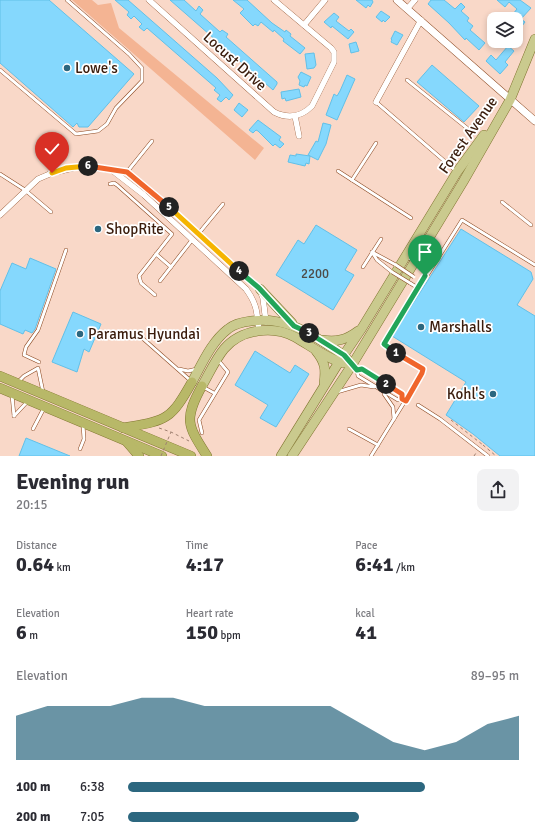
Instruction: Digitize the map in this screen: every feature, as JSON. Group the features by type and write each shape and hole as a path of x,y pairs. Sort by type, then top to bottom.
{"highway":[{"path":"0,376 191,456"},
{"path":"123,428 155,422 171,414 178,406 192,382"},
{"path":"202,386 192,403 190,424 195,438 207,456"},
{"path":"0,388 162,456"},
{"path":"127,441 139,456"}],"main road":[{"path":"510,100 535,39"},
{"name":"Forest Avenue","path":"281,456 341,358 362,328 414,261 457,172 510,100"},
{"name":"Forest Avenue","path":"292,456 333,393 354,368 414,261 463,182 510,100"},
{"path":"260,289 294,326"},
{"path":"192,382 216,340 229,328 242,322 262,320 286,322 320,339 354,368"},
{"path":"320,339 340,341 349,338 362,328"},
{"path":"202,386 217,359 231,342 240,336 262,330 293,336 313,347 341,358"},
{"path":"313,347 324,361 326,369 324,386"}],"street":[{"name":"Locust Drive","path":"149,0 274,112 287,116 295,116"},
{"path":"274,0 331,48 335,57 334,62 312,106 307,111 295,116 299,136"},
{"path":"304,25 325,0"},
{"path":"397,0 535,121"},
{"path":"407,9 415,0"},
{"path":"376,102 421,20"},
{"path":"0,215 38,179 66,168 82,166 108,168 127,172 179,216 260,289 263,298 262,330"},
{"path":"108,168 116,172 144,195 246,289 254,300 262,320"}],"lane":[{"path":"0,70 76,134 98,131 107,124 116,108 142,81 142,68 129,54 67,0"},
{"path":"407,80 467,128"},
{"path":"376,102 457,172"},
{"path":"127,172 152,141"},
{"path":"352,180 376,143"},
{"path":"338,172 411,218"},
{"path":"0,174 25,190 51,212"},
{"path":"110,184 114,183 117,185 172,234 139,276 141,283 155,295"},
{"path":"502,202 531,225"},
{"path":"198,234 223,204"},
{"path":"371,456 423,369 384,344 421,282 462,220 535,265"},
{"path":"363,268 381,239"},
{"path":"160,281 193,240"},
{"path":"39,362 24,355 38,330 66,250"},
{"path":"372,252 380,255 421,282"},
{"path":"372,252 376,260 418,288"},
{"path":"156,254 171,267"},
{"path":"140,336 192,382 214,393"},
{"path":"202,433 199,420 228,372 222,367 217,359"},
{"path":"17,383 24,376 38,368 44,394"},
{"path":"179,369 188,371 199,368"},
{"path":"354,368 358,376 376,387 391,402 394,419"},
{"path":"354,368 362,369 402,394 404,400"},
{"path":"333,393 361,385 376,387"},
{"path":"381,391 398,400 404,400"},
{"path":"11,393 14,416 29,400"},
{"path":"418,405 440,419 488,456"},
{"path":"32,429 44,407"},
{"path":"80,449 84,439 83,423"},
{"path":"349,429 378,445"}],"path":[{"path":"451,420 483,444"},
{"path":"160,428 191,442"},
{"path":"162,456 171,432"}],"shaded area":[{"path":"72,0 92,0 98,5 111,3 119,28 264,148 255,160"}],"building":[{"name":"Lowe's","path":"0,0 49,0 134,74 88,127 79,127 77,123 73,127 0,63"},
{"path":"115,0 128,0 217,78 233,95 229,100 226,97 221,102 217,99 220,95 214,90 216,88 147,28 144,31 139,27 142,24 134,16 131,19 127,15 129,12"},
{"path":"170,0 184,0 196,11 199,6 203,10 200,14 220,32 222,30 228,34 226,37 277,82 273,90"},
{"path":"233,0 247,0 272,23 285,32 286,30 291,34 290,36 305,48 300,54 283,41 284,39 274,30 273,32 261,22 258,26 255,24 253,26 240,13 244,9"},
{"path":"356,0 372,0 373,2 370,7 368,5 366,8"},
{"path":"431,0 444,0 455,9 461,3 465,7 461,11 469,18 467,21 473,26 470,30 485,43 479,50 466,38 465,40 428,4"},
{"path":"497,0 520,0 531,8 523,17 523,12 515,12 517,9 509,2 505,7"},
{"path":"381,11 390,17 385,22 383,20 382,22 376,17"},
{"path":"334,13 339,17 336,21 349,31 351,29 354,32 348,39 332,26 331,28 324,22"},
{"path":"395,31 403,35 397,45 391,42"},
{"path":"356,42 359,51 351,53 349,44"},
{"path":"506,48 510,48 514,51 505,62 508,65 500,74 486,61 491,55 496,60"},
{"path":"314,53 316,65 314,68 307,69 305,54"},
{"path":"432,65 479,106 464,122 417,82"},
{"path":"301,72 311,77 307,86 305,85 304,87 299,85 300,81 298,77"},
{"path":"347,75 355,79 337,120 326,115 334,94 337,96"},
{"path":"299,89 301,97 286,101 285,98 282,99 281,92"},
{"path":"239,103 248,110 242,117 234,110"},
{"path":"258,120 281,137 279,140 284,144 280,148 275,144 273,146 258,131 256,130 253,133 249,130"},
{"path":"323,123 331,125 326,144 318,160 308,155 316,141 318,142"},
{"path":"296,154 310,156 309,164 306,163 305,166 288,162 290,155 296,156"},
{"path":"316,225 357,250 345,270 354,275 333,310 276,275 298,240 304,244"},
{"path":"461,229 531,272 533,279 517,305 535,316 535,456 500,456 446,415 466,382 392,336"},
{"path":"30,258 56,269 35,329 32,333 25,330 23,334 0,324 0,291 12,263 26,269"},
{"name":"Paramus Hyundai","path":"73,312 101,324 89,352 84,349 77,372 52,362"},
{"path":"255,351 290,373 295,365 309,374 276,427 260,418 268,405 235,385"},
{"path":"26,438 70,456 19,456"}],"place":[{"name":"Lowe's","path":"67,68"},
{"name":"ShopRite","path":"98,229"},
{"name":"Marshalls","path":"421,327"},
{"name":"Paramus Hyundai","path":"80,334"},
{"name":"Kohl's","path":"493,394"}],"route":[{"path":"52,173 66,168 82,166 95,166 127,172 179,216 259,288 294,326 320,339 344,355 357,370 362,369 402,394 402,399 406,401 423,369 384,344 425,276"}]}
